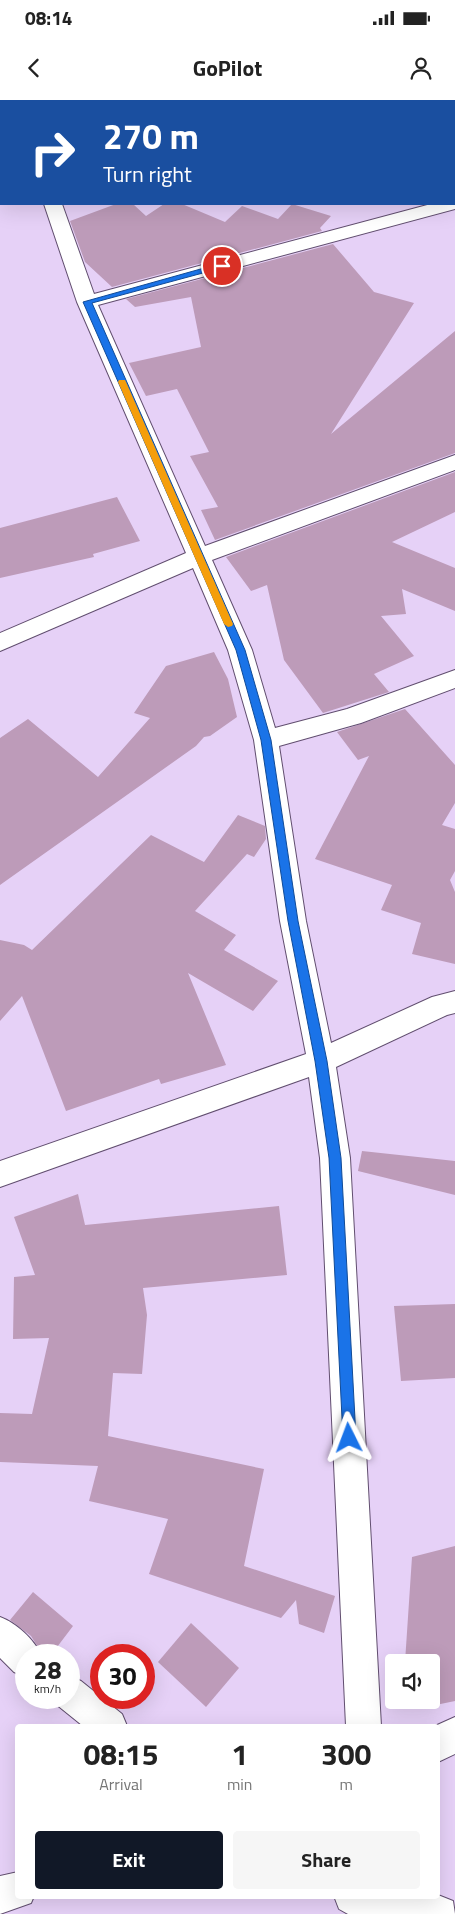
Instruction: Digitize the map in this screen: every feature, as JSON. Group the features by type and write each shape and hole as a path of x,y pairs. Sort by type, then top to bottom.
{"street":[{"path":"53,205 87,302 240,650 266,740 293,921 321,1061 335,1158 363,1724"},
{"path":"87,302 448,205"},
{"path":"0,643 198,557 455,462"},
{"path":"266,740 352,717 455,679"},
{"path":"0,1174 321,1061 442,1006 455,1002"},
{"path":"0,1634 15,1649"},
{"path":"80,1703 107,1724"},
{"path":"440,1743 455,1735"},
{"path":"0,1895 15,1891"},
{"path":"356,1901 440,1914"}],"building":[{"path":"113,205 134,205 146,216 162,205 184,205 225,222 242,206 278,219 291,205 331,216 320,228 322,231 112,287 85,262 70,221"},
{"path":"333,244 374,292 414,303 331,434 455,331 455,453 215,540 201,510 218,507 190,456 209,452 177,389 146,396 129,363 201,347 191,297 135,307 126,299"},
{"path":"455,472 455,512 392,542 455,568 455,611 402,589 406,614 381,616 414,656 374,674 389,692 323,713 284,660 267,585 251,591 226,557"},
{"path":"117,497 140,541 93,554 94,557 0,578 0,528"},
{"path":"214,652 228,679 237,717 210,736 204,737 196,746 0,885 0,738 28,719 98,777 150,718 134,713 166,666"},
{"path":"405,709 455,765 455,803 442,825 455,829 455,871 450,880 455,892 455,964 412,954 421,923 381,910 392,885 315,859 369,756 358,760 337,732"},
{"path":"238,815 265,826 266,839 254,857 247,854 195,911 236,935 224,950 278,981 253,1011 188,973 226,1065 161,1084 159,1079 66,1111 22,996 0,1021 0,940 24,945 32,950 151,835 204,862"},
{"path":"362,1151 455,1161 455,1195 358,1171"},
{"path":"78,1194 85,1225 279,1206 287,1275 143,1288 147,1315 142,1374 113,1373 108,1436 264,1469 244,1566 335,1596 324,1633 299,1624 296,1600 281,1618 149,1574 168,1519 89,1501 98,1466 0,1462 0,1413 32,1414 49,1338 13,1339 14,1277 35,1275 14,1217"},
{"path":"455,1304 455,1378 401,1381 394,1306"},
{"path":"455,1546 455,1701 440,1704 440,1654 406,1654 412,1557"},
{"path":"33,1592 73,1626 59,1644 36,1644 31,1636 10,1620"},
{"path":"191,1623 239,1668 206,1707 158,1662"}],"slow traffic":[{"path":"122,382 228,624"}],"route":[{"path":"222,266 87,302 240,650 266,740 293,921 321,1061 335,1158 349,1438"}]}
